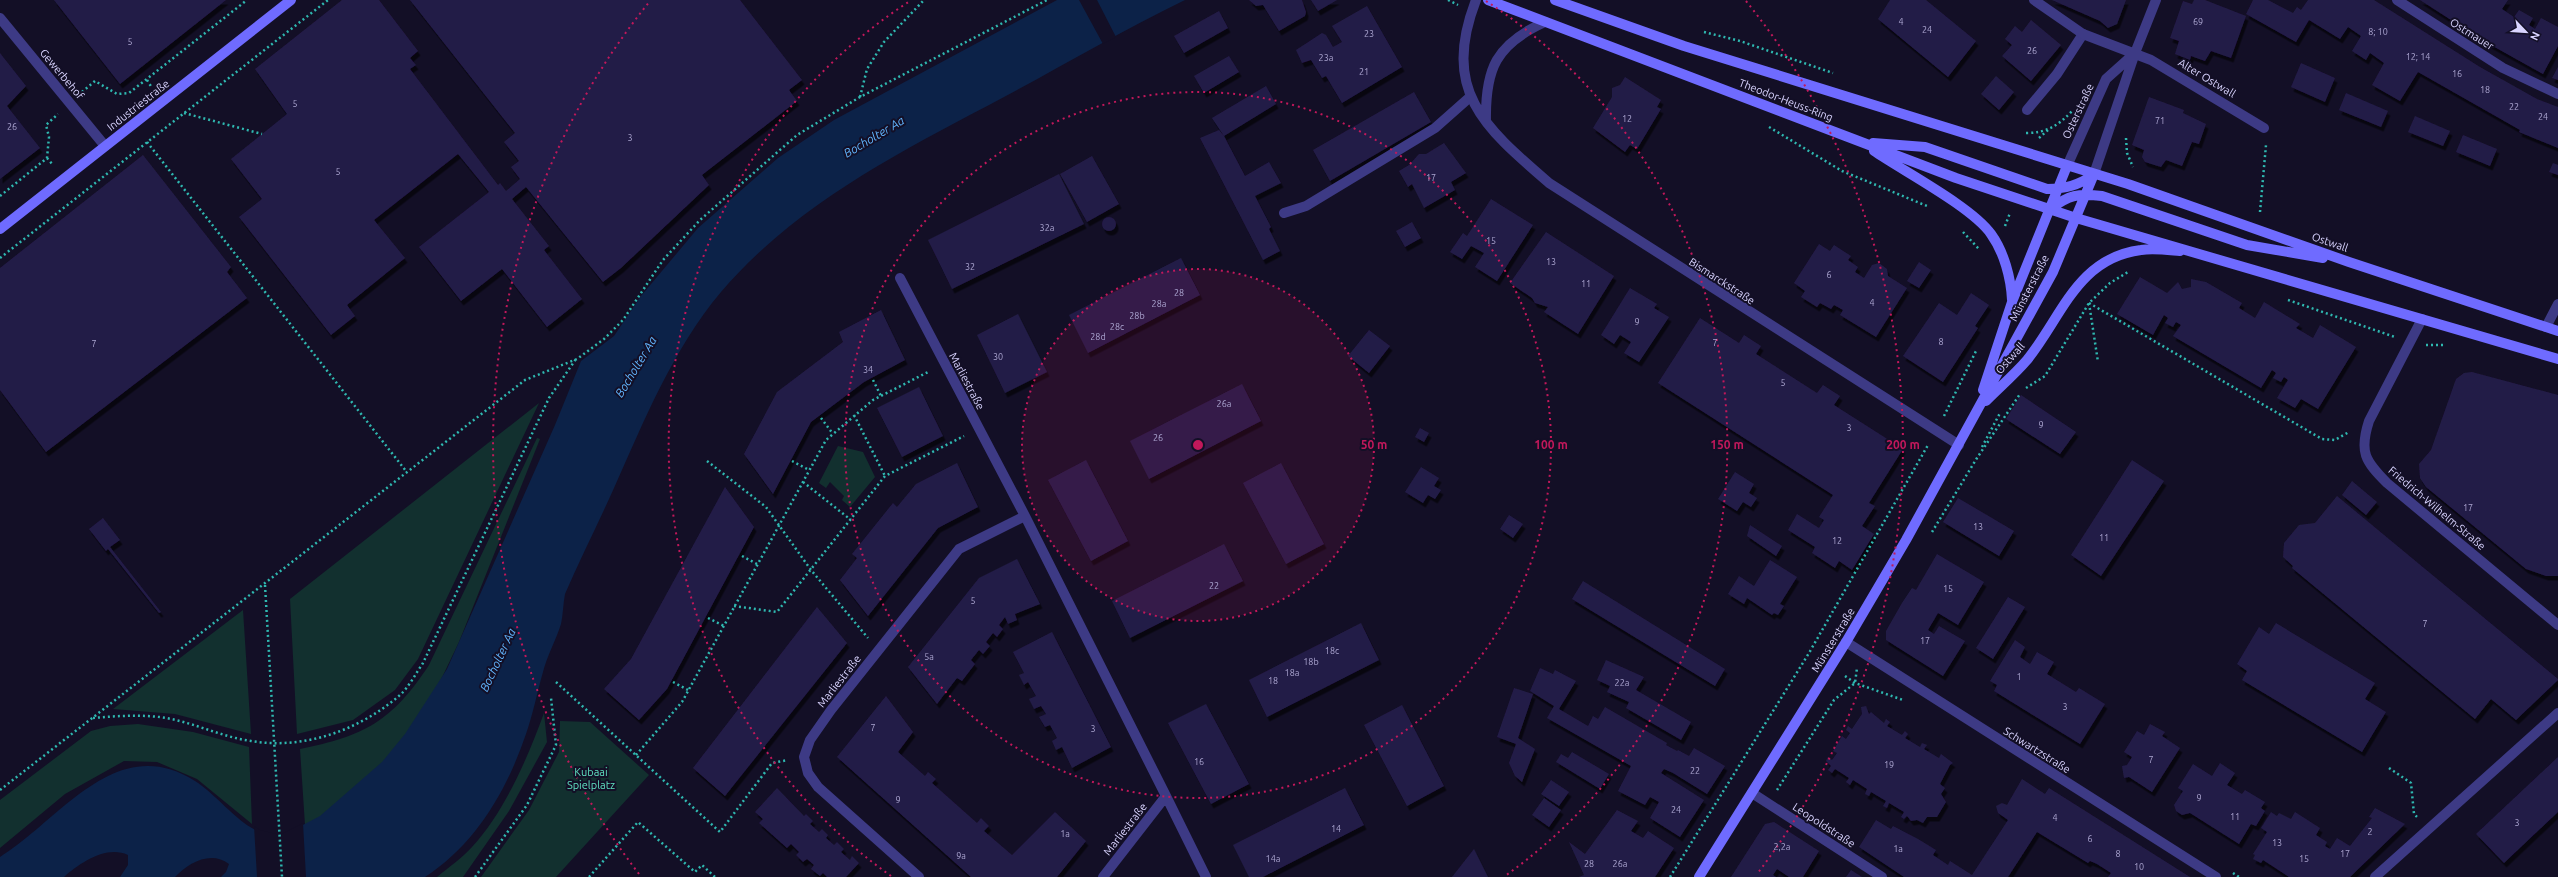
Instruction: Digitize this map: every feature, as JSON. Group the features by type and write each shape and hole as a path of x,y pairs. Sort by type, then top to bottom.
{"main road":[{"name":"Industriestraße","path":"0,229 291,0"},
{"name":"Theodor-Heuss-Ring","path":"1488,0 1956,178 2076,218"},
{"name":"Theodor-Heuss-Ring","path":"1555,0 1684,46 2094,174"},
{"path":"1859,141 1925,147 2046,189 2058,189 2080,184 2094,174"},
{"path":"1859,141 1970,214 1990,233 1998,246 2006,270 2012,302"},
{"name":"Münsterstraße","path":"1978,409 2012,302 2067,166"},
{"name":"Münsterstraße","path":"1698,877 1846,642 1959,445 2052,272 2094,174"},
{"name":"Ostwall","path":"2094,174 2349,262 2558,331"},
{"path":"2050,210 2065,198 2086,194 2102,196 2247,246 2349,262"},
{"name":"Ostwall","path":"2076,218 2194,251 2558,359"},
{"name":"Ostwall","path":"1978,409 2027,360 2078,285 2091,270 2112,259 2141,250 2194,251"}],"street":[{"name":"Bismarckstraße","path":"1476,0 1471,12 1462,59 1465,85 1470,97 1486,121 1510,150 1548,183 1959,445"},
{"name":"Alter Ostwall","path":"2034,0 2083,34 2100,42 2135,53 2193,83 2264,128"},
{"name":"Osterstraße","path":"2094,174 2135,53 2156,0"},
{"name":"Ostmauer","path":"2396,0 2503,68 2558,94"},
{"name":"Gewerbehof","path":"0,18 105,146"},
{"path":"1486,121 1485,93 1489,74 1496,61 1509,44 1523,32 1545,22"},
{"path":"2027,110 2057,74 2083,34"},
{"name":"Osterstraße","path":"2067,166 2106,79 2135,53"},
{"path":"1284,213 1306,206 1435,128 1470,97"},
{"name":"Marliestraße","path":"900,278 1025,516 1206,877"},
{"path":"2546,327 2558,304"},
{"name":"Friedrich-Wilhelm-Straße","path":"2422,319 2369,421 2363,447 2365,456 2374,470 2558,625"},
{"name":"Marliestraße","path":"804,757 810,740 878,651 960,548 1025,516"},
{"name":"Schwartzstraße","path":"1846,642 2216,877"},
{"path":"2375,877 2558,712"},
{"path":"804,757 808,773 818,787 919,877"},
{"name":"Leopoldstraße","path":"1752,793 1769,802 1882,877"},
{"name":"Marliestraße","path":"1103,877 1166,796"}],"path":[{"path":"0,196 48,158 49,137 46,125 95,81 117,94 130,93 247,0"},
{"path":"0,258 328,0"},
{"path":"860,97 867,68 884,42 924,0"},
{"path":"0,790 266,584 406,471 525,380 577,359 604,339 623,320 663,260 700,220 797,135 860,97 1047,0"},
{"path":"1448,0 1471,12"},
{"path":"184,112 262,134"},
{"path":"1766,125 1842,171 1929,207"},
{"path":"2260,212 2266,151 2264,128"},
{"path":"2038,139 2048,130"},
{"path":"147,142 406,471"},
{"path":"1962,231 1982,252"},
{"path":"1929,538 1977,458 2022,391 2045,376 2089,303 2110,283 2135,268"},
{"path":"2284,298 2409,342 2430,346 2448,345"},
{"path":"2089,303 2098,362"},
{"path":"2089,303 2322,439 2335,440 2369,421"},
{"path":"1670,877 1809,653 1936,431 1979,346"},
{"path":"92,718 132,716 165,718 250,741 275,743 308,741 355,727 401,694 424,663 549,398 577,359"},
{"path":"636,755 682,702 826,440 854,415 881,396 945,364"},
{"path":"873,380 881,396"},
{"path":"854,415 885,476"},
{"path":"821,418 833,434"},
{"path":"734,606 777,612 885,476 979,428"},
{"path":"707,461 766,507 811,570 878,651"},
{"path":"792,462 809,470"},
{"path":"802,482 851,520"},
{"path":"742,556 757,564"},
{"path":"266,584 282,877"},
{"path":"708,618 724,626"},
{"path":"1769,802 1834,700 1855,683 1860,651"},
{"path":"556,682 720,832 772,763 804,757"},
{"path":"673,682 688,690"},
{"path":"1855,683 1909,702 1930,696"},
{"path":"475,877 527,805 556,745 551,698"},
{"path":"2389,768 2411,783 2414,814 2428,830"},
{"path":"588,877 638,822 696,872 702,865 715,877"}],"green space":[{"path":"539,403 418,659 395,690 353,720 297,734 290,599"},
{"path":"537,438 540,439 459,642 436,690 403,742 342,812 305,825 300,749 342,738 375,723 389,713 416,684 429,665"},
{"path":"838,446 863,452 875,477 850,507 842,500 844,496 830,482 826,488 819,483"},
{"path":"243,610 251,734 175,714 113,709"},
{"path":"544,713 547,742 509,811 463,877 437,877 460,859 472,847 495,817 523,765"},
{"name":"Kubaai Spielplatz","path":"560,721 590,722 649,775 556,877 481,877 529,810 559,752"},
{"path":"138,724 193,732 249,747 252,824 197,779 157,762 124,761 65,794 0,848 0,800 91,731 110,726"}],"water":[{"name":"Bocholter Aa","path":"1057,0 1185,0 1116,35 927,138 853,181 817,205 783,232 751,260 721,292 688,337 661,386 565,594 561,624 545,666 526,734 509,775 488,814 460,849 443,864 425,877 221,877 226,872 229,864 215,858 207,858 186,867 175,877 120,877 128,865 128,855 120,852 111,852 85,861 64,877 0,877 0,857 23,841 68,803 91,786 115,773 140,766 166,768 195,781 235,816 252,828 265,834 280,837 320,816 382,762 405,734 447,669 555,425 581,361 614,336 641,296 698,228 778,158 834,120"}],"pier":[{"path":"1079,0 1097,0 1116,37 1103,44"},
{"path":"303,823 306,877 257,877 254,826 260,830 280,835"}],"building":[{"path":"54,0 226,0 120,84"},
{"path":"342,0 379,0 418,51 410,58 416,65 410,69 498,185 500,183 506,191 520,179 511,167 519,161 504,142 515,133 410,0 740,0 802,80 789,90 797,101 702,175 709,185 621,268 603,282 526,187 512,199 549,246 544,250 582,299 547,327 502,269 461,301 419,247 489,192 458,154 374,220 405,258 347,305 355,316 331,335 239,217 262,199 231,159 287,114 255,69"},
{"path":"1249,0 1302,0 1306,12 1305,16 1279,31 1263,5 1256,6"},
{"path":"1311,0 1337,0 1318,11"},
{"path":"1890,0 1926,0 1976,41 1948,77 1878,19"},
{"path":"2052,0 2126,0 2117,24 2108,28 2100,21"},
{"path":"2194,0 2205,0 2246,16 2231,58 2211,51 2205,61 2191,56 2190,60 2175,54 2179,41 2170,38 2183,1 2192,4"},
{"path":"2253,0 2268,0 2293,13 2297,7 2301,10 2308,0 2374,0 2480,67 2537,99 2558,107 2558,148 2519,132 2520,130 2418,72 2400,101 2372,85 2384,63 2370,53 2366,60 2352,51 2361,36 2348,27 2340,39 2309,20 2296,42 2246,14"},
{"path":"2420,0 2508,0 2502,9 2514,17 2519,10 2533,18 2529,25 2535,29 2541,18 2558,27 2558,46 2543,74 2482,40"},
{"path":"1367,6 1402,67 1342,103 1326,76 1322,78 1311,60 1302,63 1296,50 1322,33 1326,35 1333,47 1342,42 1332,26"},
{"path":"1219,11 1228,28 1184,53 1174,36"},
{"path":"2031,20 2061,45 2031,81 2002,56 2012,45 2005,39 2015,26 2022,32"},
{"path":"0,53 26,86 7,106 40,148 0,179"},
{"path":"1229,56 1239,72 1204,93 1194,76"},
{"path":"2301,63 2335,78 2325,102 2291,87"},
{"path":"2558,67 2558,80 2552,78"},
{"path":"1996,76 2014,92 1999,110 1981,94"},
{"path":"1625,77 1661,100 1657,107 1661,109 1637,149 1630,145 1625,152 1593,128 1612,97 1612,88 1620,85"},
{"path":"1266,86 1276,104 1224,136 1212,118"},
{"path":"1414,92 1431,122 1330,181 1313,150"},
{"path":"2346,93 2388,111 2381,127 2339,110"},
{"path":"2149,97 2184,110 2183,113 2206,124 2199,144 2192,142 2182,166 2166,160 2161,167 2145,162 2142,157 2144,150 2132,145"},
{"path":"2415,116 2450,131 2443,146 2408,132"},
{"path":"1219,130 1224,136 1245,176 1269,162 1281,183 1255,196 1271,227 1269,229 1280,251 1263,260 1200,138"},
{"path":"2463,135 2497,149 2490,166 2456,152"},
{"path":"1444,143 1466,173 1451,182 1455,190 1424,208 1412,184 1408,187 1399,171 1409,165 1419,154 1426,154"},
{"path":"143,155 231,267 227,272 247,298 46,452 0,390 0,268"},
{"path":"1092,156 1119,204 1087,222 1060,174"},
{"path":"2553,163 2558,165 2558,175 2549,172"},
{"path":"1059,174 1084,224 952,289 928,240"},
{"path":"1491,199 1533,225 1497,281 1475,267 1484,253 1471,246 1462,259 1450,252 1463,233 1467,236"},
{"path":"1109,217 1114,219 1116,224 1114,229 1109,231 1104,229 1102,224 1104,219"},
{"path":"1412,222 1421,238 1405,247 1396,231"},
{"path":"1546,232 1614,276 1578,334 1544,312 1548,307 1535,303 1532,298 1510,283"},
{"path":"1819,244 1830,251 1834,245 1851,256 1848,260 1858,267 1855,272 1864,278 1872,265 1879,263 1887,269 1888,276 1907,288 1876,337 1840,315 1843,310 1834,305 1831,309 1820,303 1817,307 1801,297 1805,291 1794,283"},
{"path":"1181,258 1200,295 1088,353 1069,315"},
{"path":"1919,262 1931,270 1919,288 1907,281"},
{"path":"2140,277 2167,293 2178,282 2182,289 2191,287 2191,279 2206,282 2242,303 2239,308 2255,318 2264,302 2300,324 2296,328 2313,338 2320,325 2356,347 2318,409 2301,399 2295,408 2277,398 2288,380 2284,377 2281,382 2273,378 2276,373 2272,370 2261,388 2173,336 2181,325 2176,322 2173,327 2165,323 2168,318 2164,315 2153,335 2117,314"},
{"path":"1630,288 1657,304 1654,308 1669,317 1639,362 1624,353 1631,342 1620,335 1614,344 1601,335"},
{"path":"1971,293 1989,305 1975,326 1978,328 1943,382 1903,356 1939,303 1957,315"},
{"path":"881,310 905,360 864,382 811,422 773,494 744,454 777,392 843,342 839,332"},
{"path":"1018,314 1047,372 1005,393 977,335"},
{"path":"1700,318 1739,343 1744,335 1761,346 1756,354 1817,393 1823,385 1840,396 1834,405 1903,449 1869,503 1875,506 1862,526 1874,534 1852,570 1839,561 1835,568 1812,553 1815,547 1788,530 1797,514 1819,528 1824,520 1819,517 1833,495 1658,383"},
{"path":"1369,330 1390,346 1369,373 1348,356"},
{"path":"2472,372 2558,395 2558,576 2546,576 2526,569 2426,487 2420,478 2419,464 2431,450 2456,379 2464,373"},
{"path":"1242,384 1261,421 1149,479 1130,441"},
{"path":"919,387 943,436 902,457 877,408"},
{"path":"2021,395 2076,432 2060,454 2006,419"},
{"path":"1420,428 1429,433 1424,442 1415,437"},
{"path":"1086,460 1128,541 1091,561 1048,480"},
{"path":"2132,460 2164,481 2101,576 2071,555"},
{"path":"957,463 978,507 938,528 868,616 840,580 857,558 852,554 893,503 897,507 916,484"},
{"path":"1281,463 1324,544 1286,564 1243,483"},
{"path":"1421,467 1439,478 1434,486 1441,490 1435,499 1428,495 1423,503 1405,492"},
{"path":"1735,472 1754,484 1749,493 1757,498 1751,507 1743,502 1737,511 1718,499"},
{"path":"2352,481 2377,502 2366,515 2342,495"},
{"path":"725,487 754,527 667,689 639,720 604,689 631,659"},
{"path":"2337,496 2558,680 2516,720 2491,699 2475,719 2292,568 2293,566 2283,557 2284,543 2299,525 2315,523"},
{"path":"1958,498 2014,531 1999,556 1943,522"},
{"path":"1509,515 1523,524 1513,538 1500,529"},
{"path":"103,518 120,540 110,547 161,612 159,613 108,549 106,551 89,529"},
{"path":"1750,525 1782,546 1776,556 1747,536"},
{"path":"1224,544 1243,581 1130,638 1112,601"},
{"path":"1937,554 1984,582 1958,625 1938,613 1928,630 1934,634 1939,626 1965,641 1943,676 1886,640 1886,631 1902,603 1912,588 1916,590"},
{"path":"1017,559 1040,604 1015,614 1017,620 1008,624 1005,617 999,625 1003,629 997,637 993,633 986,642 990,646 983,654 979,650 971,660 975,664 962,681 957,678 937,704 908,667 979,578"},
{"path":"1770,560 1797,577 1780,604 1784,606 1778,615 1774,613 1772,615 1747,598 1744,604 1728,594 1739,576 1754,586"},
{"path":"1583,581 1725,669 1715,686 1572,599"},
{"path":"2008,597 2025,607 1993,659 1976,648"},
{"path":"817,607 847,643 725,796 693,768"},
{"path":"1361,623 1379,660 1267,717 1249,680"},
{"path":"2276,623 2375,683 2365,699 2386,712 2362,752 2242,680 2247,671 2237,664 2259,627 2269,634"},
{"path":"1052,632 1111,747 1072,768 1062,747 1056,750 1052,741 1057,738 1050,725 1045,727 1039,717 1046,714 1041,706 1034,709 1029,699 1036,696 1028,682 1024,685 1019,675 1024,673 1013,652"},
{"path":"2015,640 2025,647 2020,657 2030,664 2037,652 2054,662 2047,674 2076,692 2079,688 2105,704 2080,744 1994,691 1997,685 1990,681"},
{"path":"1606,660 1644,677 1636,690 1691,722 1681,740 1626,708 1629,702 1607,692 1610,686 1597,680"},
{"path":"1540,668 1553,674 1555,670 1576,681 1559,709 1588,726 1593,716 1598,719 1605,707 1667,743 1666,745 1677,751 1678,750 1689,756 1694,748 1725,766 1707,794 1673,773 1664,769 1661,773 1704,800 1680,837 1650,818 1659,802 1650,797 1645,805 1618,791 1631,766 1547,718 1554,706 1530,691"},
{"path":"1514,688 1533,694 1518,738 1535,749 1522,782 1515,776 1509,763 1516,744 1497,737"},
{"path":"886,696 913,732 898,752 925,776 928,772 936,779 932,783 977,823 981,818 989,826 984,831 1012,855 1055,812 1086,841 1057,877 971,877 837,757"},
{"path":"1206,704 1249,784 1211,804 1168,723"},
{"path":"1402,705 1444,786 1407,806 1364,725"},
{"path":"1866,706 1869,714 1871,712 1884,723 1886,719 1890,722 1887,726 1902,735 1905,731 1908,734 1905,738 1920,747 1922,743 1927,745 1924,749 1939,758 1941,754 1953,763 1950,765 1940,784 1945,788 1941,794 1946,802 1937,817 1927,817 1923,823 1917,820 1911,821 1907,816 1904,819 1901,817 1904,812 1889,803 1887,808 1883,806 1886,801 1871,792 1869,796 1865,794 1867,789 1853,780 1850,785 1846,782 1849,778 1835,769 1832,773 1828,770 1831,766 1826,761 1828,757 1832,760 1837,753 1833,751 1842,736 1846,739 1850,733 1846,730 1848,726 1852,729 1862,714 1861,707"},
{"path":"2150,724 2165,732 2162,736 2180,748 2152,792 2129,777 2124,778 2122,766 2127,765 2132,757 2124,752 2137,731 2144,735"},
{"path":"1572,752 1609,774 1600,789 1556,762 1561,754 1568,758"},
{"path":"2558,757 2558,812 2504,863 2476,834"},
{"path":"2220,763 2235,773 2227,785 2242,794 2245,790 2265,802 2261,808 2265,811 2256,826 2251,824 2239,844 2190,813 2182,815 2176,811 2174,805 2183,791 2178,788 2193,764 2212,776"},
{"path":"2022,779 2045,794 2049,788 2190,877 2108,877 2111,873 2097,864 2090,861 2088,863 2037,832 2008,877 1904,877 1859,847 1876,820 1891,829 1893,826 1918,839 1936,850 1933,855 1948,865 1950,861 1972,875 2008,820 1998,813 1996,806 2002,803 2007,805"},
{"path":"1551,780 1569,792 1559,806 1541,794"},
{"path":"777,788 804,816 806,814 813,821 810,824 819,832 822,829 828,835 826,838 834,845 837,842 844,849 841,852 850,860 852,856 859,863 846,877 827,877 823,873 820,876 811,869 814,865 807,859 803,862 796,855 799,852 791,844 787,848 759,823 763,819 755,812"},
{"path":"1345,788 1364,825 1263,877 1249,877 1233,845"},
{"path":"1544,798 1561,810 1549,827 1532,815"},
{"path":"2375,808 2405,824 2350,877 2289,877 2263,860 2261,863 2253,859 2255,855 2253,854 2267,832 2261,828 2271,812 2277,816 2279,813 2291,819 2295,812 2320,828 2316,835 2327,842 2325,846 2330,849 2337,838 2350,846 2372,818 2369,817"},
{"path":"1617,810 1638,821 1631,831 1643,838 1648,831 1674,848 1655,877 1579,877 1584,875 1569,842 1585,854"},
{"path":"1774,822 1819,851 1803,877 1789,877 1777,869 1773,875 1776,877 1731,877 1765,824"},
{"path":"1474,849 1488,877 1452,877"},
{"path":"1851,870 1862,877 1846,877"}]}
